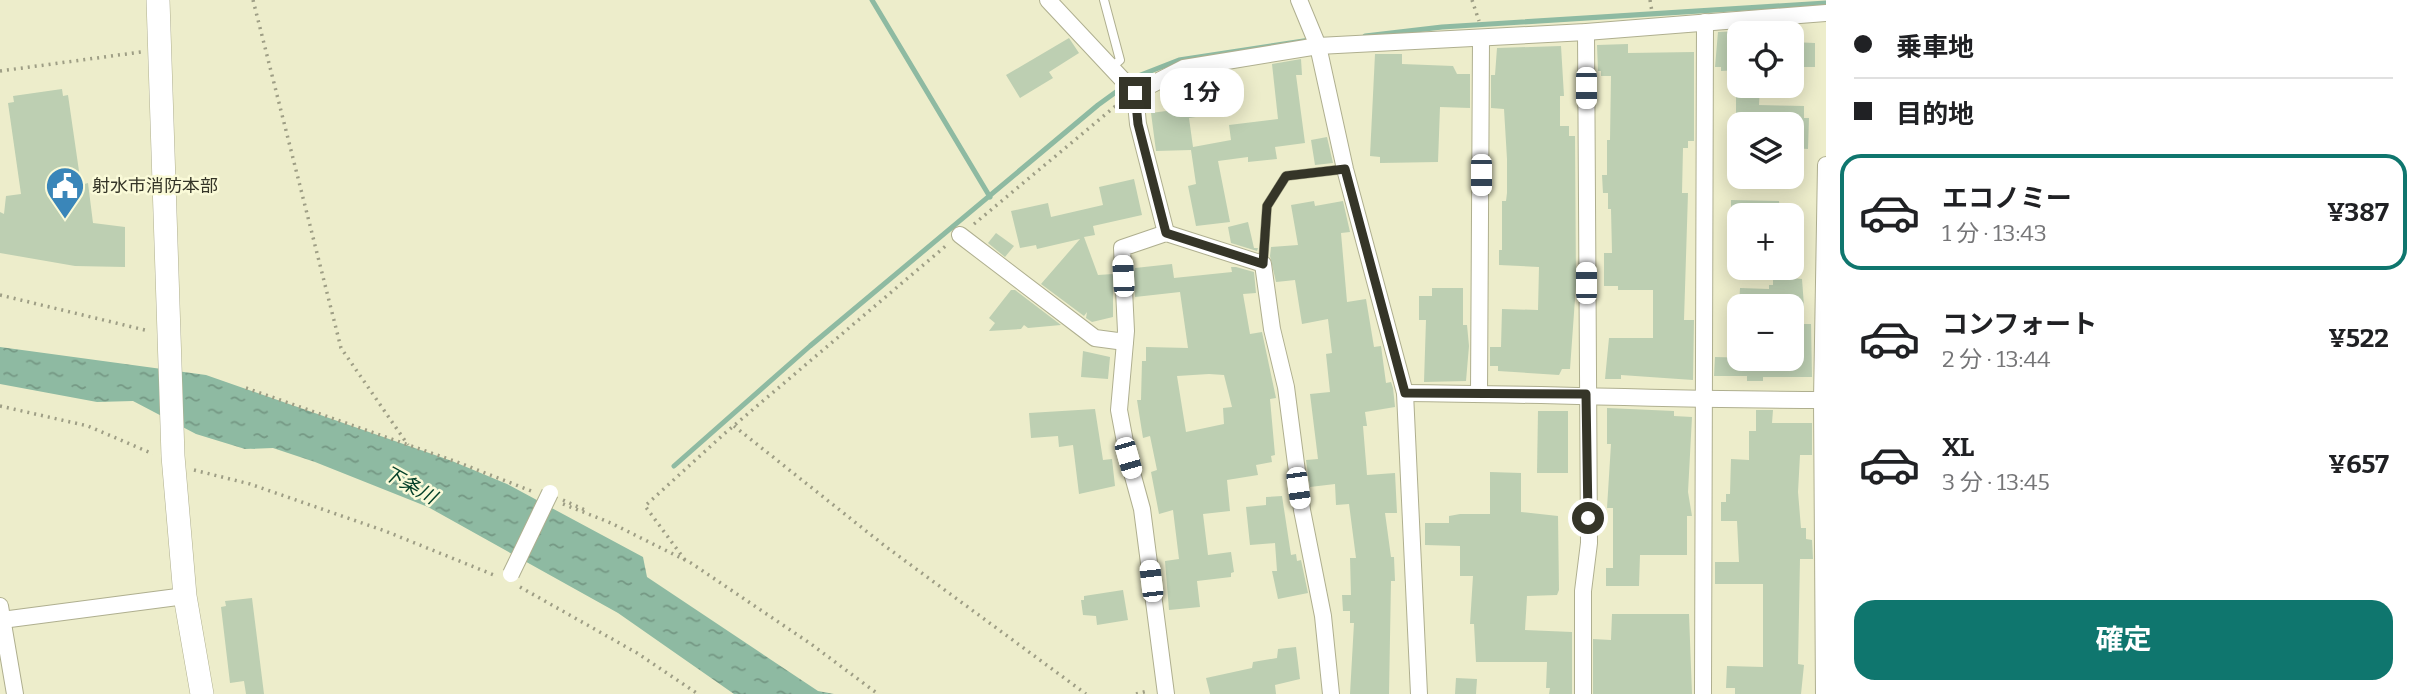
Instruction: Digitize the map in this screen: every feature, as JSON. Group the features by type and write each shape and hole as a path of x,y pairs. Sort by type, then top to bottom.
{"street":[{"path":"158,0 172,347 167,459 185,596 202,694"},
{"path":"1048,0 1135,93 1138,124 1166,233"},
{"path":"1299,0 1318,46 1345,169 1405,393 1419,694"},
{"path":"1135,93 1184,68 1318,46 1586,32 1826,13"},
{"path":"1703,694 1705,22"},
{"path":"1583,694 1583,590 1589,543 1586,394 1586,32"},
{"path":"1479,394 1481,38"},
{"path":"1824,694 1826,165"},
{"path":"1166,694 1142,509 1119,410 1125,342 1122,248 1166,233 1263,264 1272,329 1286,387 1301,510 1323,616 1331,694"},
{"path":"960,234 1095,338 1125,342"},
{"path":"1405,393 1586,394 1705,401 1824,400"},
{"path":"509,577 551,497"},
{"path":"15,694 1,613 185,596"}],"lane":[{"path":"1104,0 1120,60 1111,69"},
{"path":"1263,264 1267,206 1286,176 1345,169"}],"path":[{"path":"253,0 341,348 408,445"},
{"path":"0,71 126,53 160,54"},
{"path":"685,560 645,506 734,426 960,234 998,207 1100,117 1135,93"},
{"path":"0,295 149,331"},
{"path":"246,388 551,497 609,522 685,560 811,644 878,694"},
{"path":"0,406 88,426 167,459 250,484 509,577 637,653 698,694"},
{"path":"734,426 885,546 1086,694"},
{"path":"551,497 609,522"}],"water":[{"name":"下条川","path":"0,347 206,375 452,461 507,484 643,557 647,577 818,691 834,694 734,694 618,613 428,507 273,448 245,449 196,434 133,401 97,402 0,384"}],"building":[{"path":"1718,32 1727,32 1727,71 1715,67"},
{"path":"1069,38 1079,53 1049,72 1053,78 1020,98 1006,75"},
{"path":"1804,43 1815,43 1815,67 1804,67"},
{"path":"1628,44 1628,53 1694,52 1694,141 1688,141 1688,148 1683,148 1682,193 1688,193 1684,320 1694,320 1693,380 1621,375 1621,379 1605,379 1609,338 1653,338 1653,290 1618,290 1618,286 1604,286 1604,253 1612,253 1611,209 1608,209 1608,193 1603,193 1602,175 1607,175 1611,76 1601,76 1601,71 1598,71 1597,45"},
{"path":"1561,46 1564,96 1560,96 1560,126 1569,126 1569,136 1575,136 1576,285 1570,369 1562,369 1559,375 1498,371 1498,366 1490,366 1490,347 1501,347 1502,309 1538,310 1539,267 1499,265 1499,250 1502,250 1502,201 1506,201 1507,193 1507,159 1504,109 1491,108 1491,75 1495,75 1497,48"},
{"path":"1375,54 1402,54 1402,64 1453,66 1457,74 1470,74 1470,108 1440,107 1438,162 1380,163 1380,157 1370,156"},
{"path":"1301,59 1302,75 1296,75 1305,143 1275,147 1277,159 1248,162 1248,157 1218,161 1230,222 1196,226 1188,186 1196,184 1191,150 1156,151 1151,113 1166,111 1165,104 1188,101 1186,92 1225,85 1230,112 1189,118 1193,147 1231,140 1229,125 1278,119 1272,64"},
{"path":"62,89 63,96 68,95 81,185 88,183 93,223 125,227 125,267 75,266 0,253 0,212 4,214 6,196 21,194 8,103 14,102 13,96"},
{"path":"1736,98 1759,98 1759,105 1804,106 1804,112 1736,112"},
{"path":"1804,118 1809,118 1808,149 1804,149"},
{"path":"1327,137 1333,163 1315,165 1311,140"},
{"path":"1134,179 1142,215 1093,226 1095,235 1084,237 1098,275 1113,274 1113,317 1092,322 1086,318 1087,312 1084,316 1041,284 1080,239 1037,249 1036,245 1020,248 1011,211 1048,203 1051,217 1103,205 1099,187"},
{"path":"1731,200 1779,203 1731,203"},
{"path":"1314,201 1315,206 1343,201 1350,232 1341,233 1347,302 1366,299 1374,347 1381,346 1386,383 1391,382 1393,388 1395,407 1365,412 1367,426 1363,426 1367,475 1395,473 1397,513 1385,513 1391,557 1394,557 1395,581 1391,581 1389,694 1350,694 1354,623 1350,623 1350,611 1343,611 1342,595 1351,595 1350,558 1356,558 1349,504 1336,505 1335,484 1310,487 1306,460 1318,459 1310,394 1330,392 1326,354 1332,353 1328,319 1302,324 1295,280 1276,282 1270,256 1271,247 1298,245 1291,205"},
{"path":"1248,222 1257,251 1231,243 1228,227"},
{"path":"996,233 1014,246 1005,257 988,243"},
{"path":"1172,264 1174,278 1232,272 1231,267 1254,272 1256,293 1243,294 1250,334 1262,332 1276,398 1270,399 1275,455 1271,456 1272,462 1256,465 1258,475 1227,480 1230,511 1203,514 1208,555 1231,552 1234,572 1231,577 1197,581 1200,607 1169,610 1165,561 1179,559 1173,510 1159,514 1151,472 1157,470 1150,436 1143,438 1137,400 1141,400 1142,361 1146,361 1146,347 1188,348 1180,292 1135,297 1135,268","holes":["1224,375 1232,407 1223,408 1224,424 1186,432 1177,376"]},
{"path":"1773,280 1802,280 1803,294 1740,294 1740,288 1769,289 1769,285 1773,285"},
{"path":"1432,288 1463,288 1463,325 1467,325 1469,346 1466,381 1424,382 1426,320 1419,320 1419,296 1432,296"},
{"path":"1011,290 1015,290 1061,325 1028,328 1024,325 1021,329 989,331 995,323 989,318"},
{"path":"1804,324 1811,324 1812,377 1763,377 1763,381 1747,381 1747,376 1714,376 1715,357 1727,357 1727,371 1804,371"},
{"path":"1083,351 1110,357 1108,379 1081,377"},
{"path":"1607,408 1674,411 1674,416 1692,417 1688,492 1692,516 1687,516 1687,555 1640,555 1639,586 1606,586 1606,568 1613,568 1613,508 1607,508 1611,444 1607,444"},
{"path":"1095,409 1103,460 1112,459 1115,486 1079,494 1073,445 1059,447 1058,436 1031,438 1029,413"},
{"path":"1756,410 1773,410 1772,423 1812,423 1812,455 1800,455 1798,492 1801,528 1806,528 1806,539 1812,540 1813,559 1800,559 1798,664 1804,665 1801,694 1735,694 1735,688 1726,688 1727,666 1763,667 1763,584 1715,584 1715,562 1739,562 1737,521 1721,521 1721,502 1726,502 1726,494 1730,494 1731,459 1749,460 1749,431 1756,431"},
{"path":"1538,411 1568,411 1568,473 1537,473"},
{"path":"1490,472 1521,473 1521,512 1558,516 1559,590 1557,595 1527,596 1525,630 1572,632 1572,694 1549,694 1550,688 1546,688 1547,662 1476,662 1474,624 1470,624 1473,576 1460,576 1460,546 1425,545 1425,523 1449,523 1449,516 1460,514 1490,514"},
{"path":"1282,496 1291,555 1296,554 1297,561 1301,560 1308,593 1278,599 1272,571 1277,571 1275,543 1250,545 1246,507 1266,505 1266,497"},
{"path":"1123,590 1128,620 1097,625 1096,616 1083,615 1081,600 1084,600 1084,596"},
{"path":"252,598 264,694 246,694 244,681 230,683 221,607 226,606 225,601"},
{"path":"1612,614 1689,614 1692,694 1593,694 1593,639 1611,640"},
{"path":"1296,647 1300,679 1275,685 1276,694 1210,694 1206,678 1252,668 1253,662 1277,658 1278,649"},
{"path":"1456,678 1477,679 1476,694 1455,694"}],"waterway":[{"path":"872,0 990,197"},
{"path":"1365,36 1442,27 1826,3"},
{"path":"674,466 810,346 1098,105 1138,76 1179,60 1310,40"}],"place":[{"name":"射水市消防本部","path":"65,220"}],"route":[{"path":"1135,93 1138,124 1166,233 1263,264 1267,206 1286,176 1345,169 1405,393 1543,396 1586,394 1588,518"}]}
